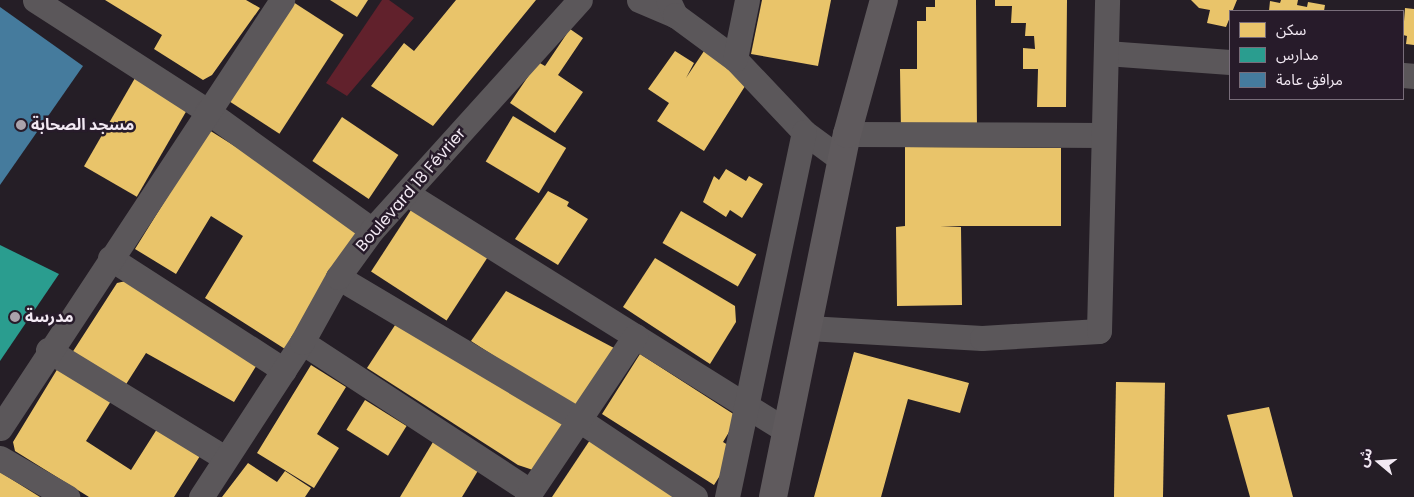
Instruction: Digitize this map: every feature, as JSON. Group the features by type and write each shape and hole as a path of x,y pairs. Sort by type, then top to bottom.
{"main road":[{"path":"773,497 844,147 884,0"}],"street":[{"path":"35,0 207,111 372,230"},
{"path":"0,428 48,350 282,0"},
{"name":"Boulevard 18 Février","path":"200,497 302,342 338,277 372,230 580,0"},
{"path":"639,0 672,8 735,59 804,132 844,147 1102,134"},
{"path":"735,59 748,0"},
{"path":"808,328 982,338 1098,331 1107,0"},
{"path":"1106,53 1229,62"},
{"path":"726,497 747,406 804,132"},
{"path":"406,193 786,430"},
{"path":"110,258 284,370"},
{"path":"338,277 581,421 695,497"},
{"path":"302,342 528,494 581,421 635,336"},
{"path":"48,350 225,458"},
{"path":"0,458 67,497"}],"shaded area":[{"path":"382,0 389,0 414,18 347,96 326,83"}],"building: سكن":[{"path":"105,0 246,0 260,8 212,75 203,80 154,49 162,35"},
{"path":"290,0 344,35 279,134 226,99"},
{"path":"330,0 368,0 357,17"},
{"path":"456,0 536,0 433,126 371,86 404,43 414,51"},
{"path":"762,0 831,0 818,66 751,54"},
{"path":"935,0 976,0 977,131 901,132 900,69 917,69 917,21 926,21 926,7 935,7"},
{"path":"995,0 1067,0 1066,107 1037,107 1038,69 1023,69 1023,48 1035,49 1034,36 1025,36 1026,23 1011,23 1012,6 995,6"},
{"path":"1191,0 1237,0 1233,10 1229,10 1229,20 1226,27 1207,23 1210,10 1199,8"},
{"path":"1281,0 1298,0 1297,5 1307,7 1308,2 1325,5 1324,10 1269,10 1270,1 1280,3"},
{"path":"1405,8 1414,9 1414,45 1406,44 1407,36 1404,35"},
{"path":"570,29 583,38 558,75 583,92 555,133 510,103 538,62 545,66"},
{"path":"708,45 747,83 704,151 657,121 669,103 648,89 675,51 694,63 686,78"},
{"path":"135,78 188,109 137,197 84,166"},
{"path":"513,116 566,148 539,193 486,161"},
{"path":"342,117 398,155 369,199 312,161"},
{"path":"209,130 362,226 285,349 205,298 243,236 211,216 176,274 135,249"},
{"path":"905,147 1061,148 1061,226 940,226 961,227 962,305 897,306 896,227 905,226"},
{"path":"726,169 746,181 749,176 763,184 742,218 730,210 726,217 703,202 714,176 719,180"},
{"path":"548,191 569,202 567,206 588,219 558,265 515,239"},
{"path":"413,207 488,256 447,321 371,272"},
{"path":"681,211 756,254 738,287 662,243"},
{"path":"655,258 735,306 736,322 710,364 623,307"},
{"path":"126,281 258,363 234,402 146,353 123,389 70,356 117,283"},
{"path":"506,291 614,348 578,410 471,341"},
{"path":"401,316 570,425 542,473 518,465 367,368"},
{"path":"854,352 969,383 960,413 908,399 881,497 814,497"},
{"path":"640,354 738,417 723,442 736,450 714,485 602,414"},
{"path":"311,365 346,387 317,434 339,448 314,488 257,453"},
{"path":"58,368 111,401 86,441 131,470 157,429 200,456 174,497 89,497 15,451 13,442"},
{"path":"1116,382 1165,383 1163,497 1114,497"},
{"path":"365,400 407,426 388,456 346,430"},
{"path":"1269,407 1293,497 1250,497 1227,415"},
{"path":"592,437 679,497 552,497"},
{"path":"433,442 479,469 462,497 400,497"},
{"path":"248,463 277,482 285,471 311,488 305,497 222,497"},
{"path":"0,472 40,497 0,497"}],"building: مدارس":[{"name":"مدرسة","path":"0,245 59,274 0,361"}],"building: مرافق عامة":[{"name":"مسجد الصحابة","path":"0,7 83,66 0,185"}],"place":[{"name":"مسجد الصحابة","path":"21,125"},
{"name":"مدرسة","path":"15,317"}]}
